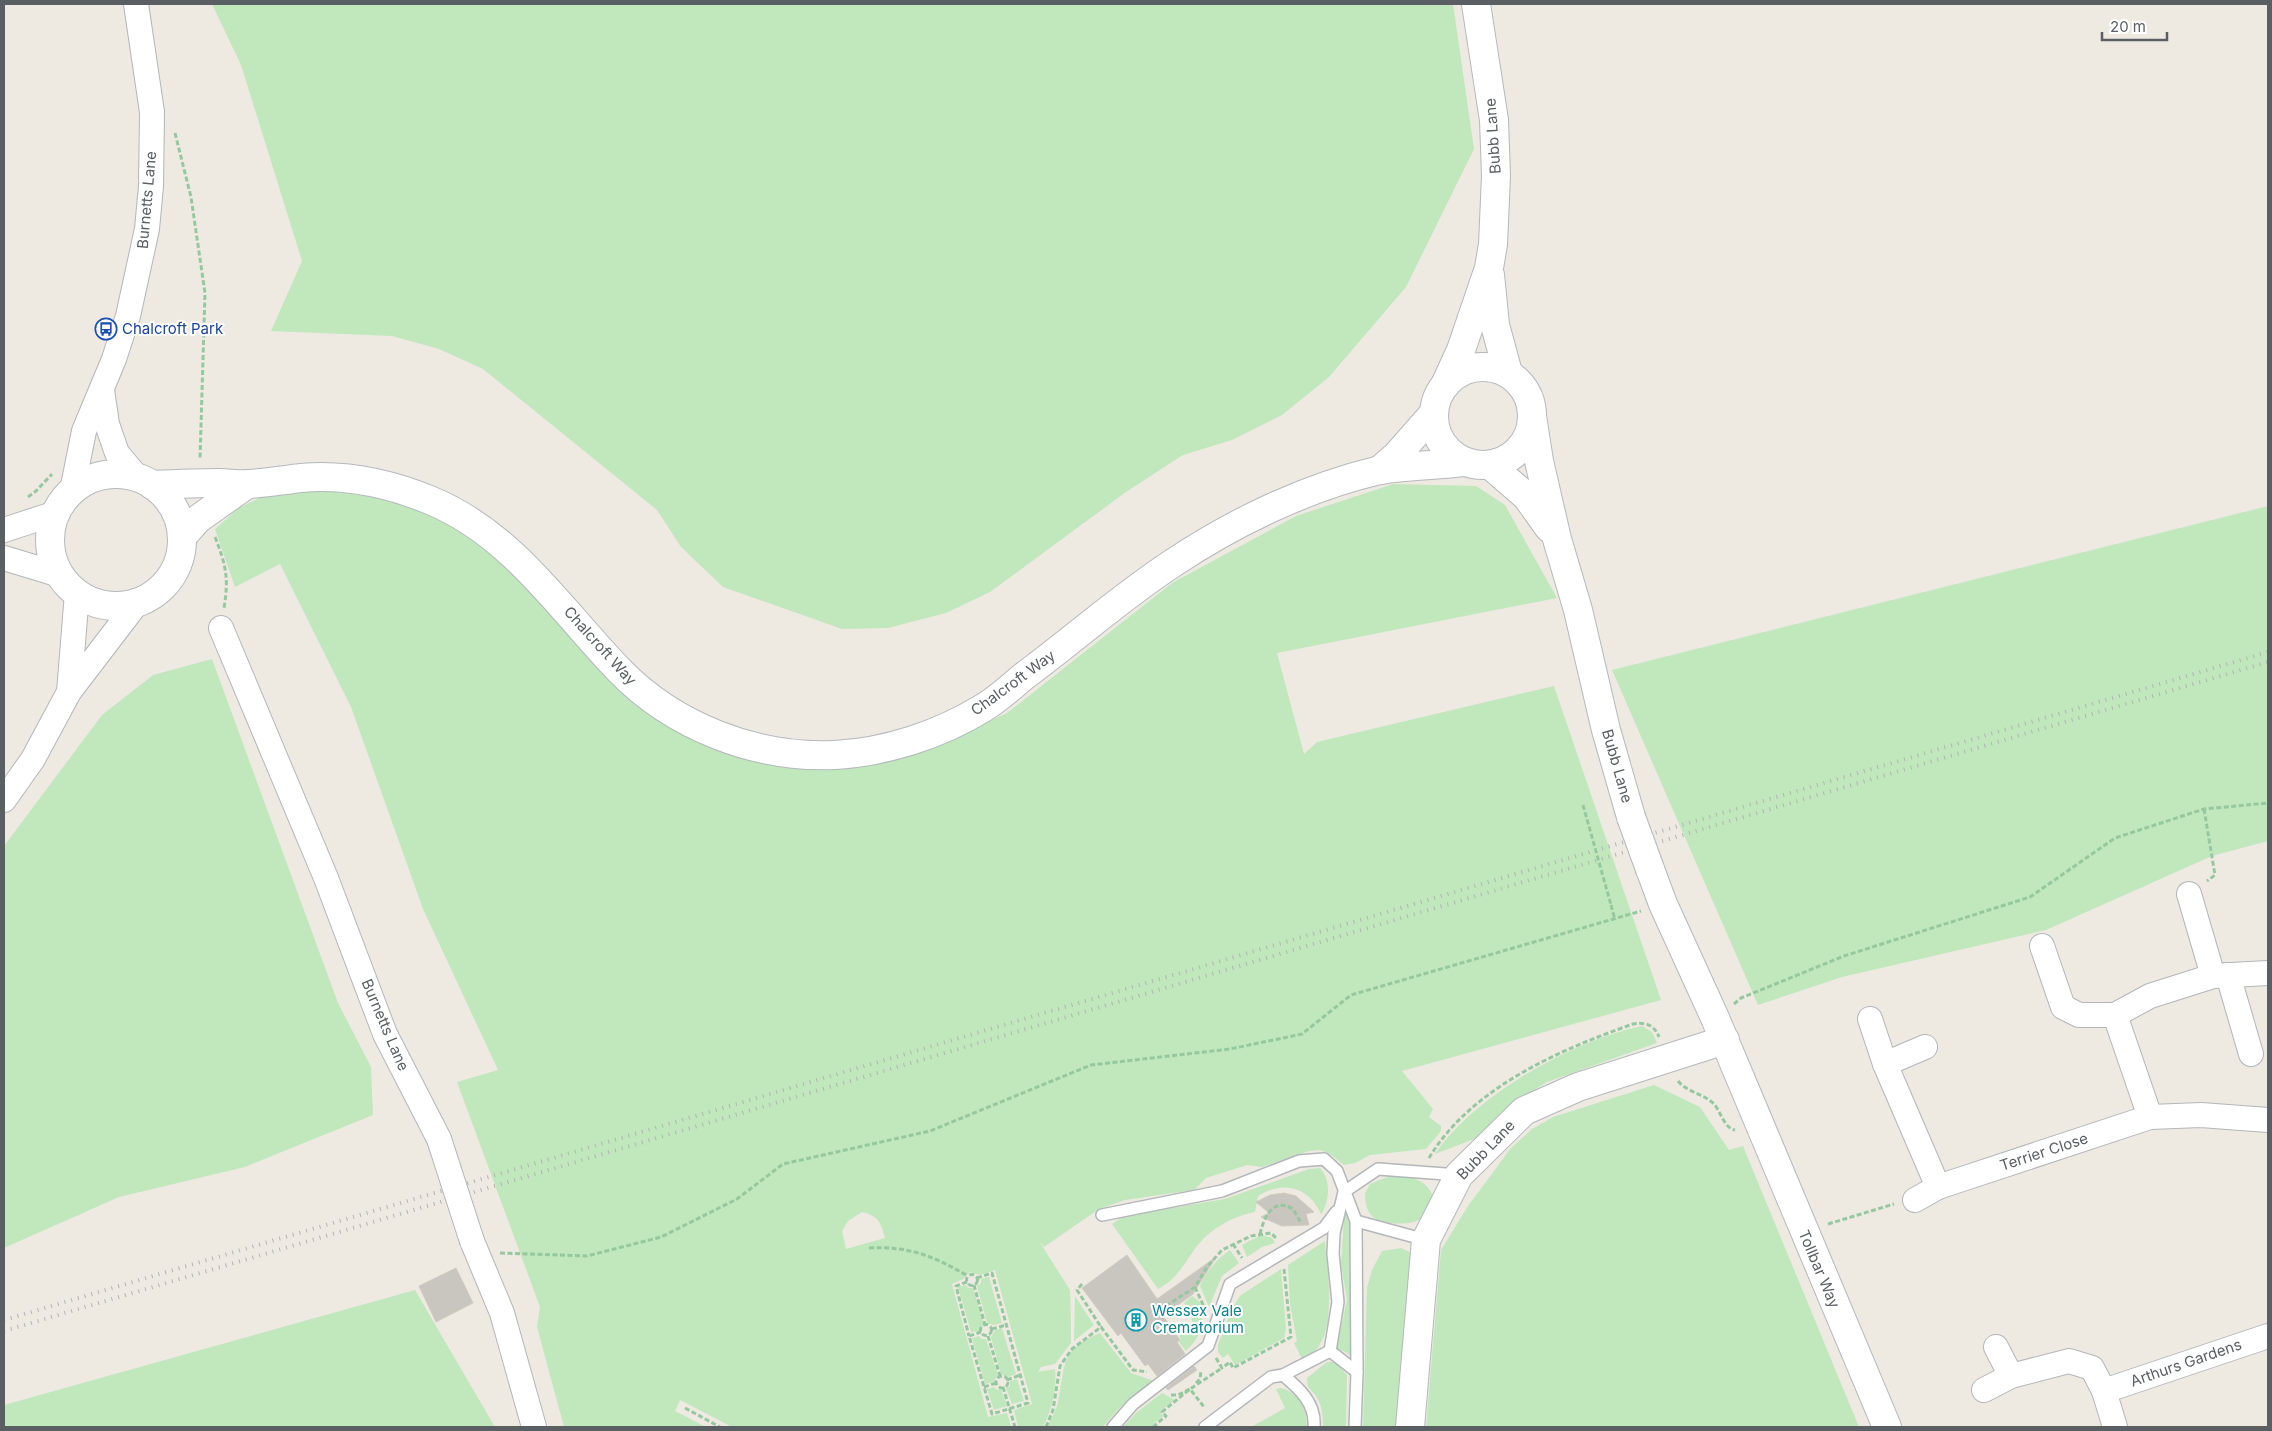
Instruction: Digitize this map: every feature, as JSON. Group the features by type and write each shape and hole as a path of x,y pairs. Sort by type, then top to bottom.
{"street":[{"name":"Burnetts Lane","path":"72,491 84,432 102,390 125,324 147,229 151,186 152,112 136,4"},
{"name":"Bubb Lane","path":"1476,4 1494,120 1496,176 1490,268 1495,326 1508,373"},
{"name":"Bubb Lane","path":"1445,385 1461,350 1490,268"},
{"path":"1488,367 1508,373 1526,392 1532,416 1530,430 1524,443 1515,454 1503,461 1477,463 1454,456 1442,442 1434,425 1437,398 1445,385 1455,375 1468,369 1488,367"},
{"name":"Burnetts Lane","path":"102,390 107,424 117,453 145,482"},
{"name":"Chalcroft Way","path":"1380,470 1397,455 1434,413"},
{"name":"Bubb Lane","path":"1532,416 1539,461 1558,539 1578,610 1606,730 1631,817 1663,904 1720,1029 1752,1110"},
{"name":"Bubb Lane","path":"1477,463 1527,497 1558,539"},
{"name":"Chalcroft Way","path":"145,482 246,485 303,478 334,478 389,486 434,502 474,524 510,552 540,580 622,672 643,692 667,709 697,726 752,746 779,752 835,755 888,747 936,732 986,706 1146,583 1197,548 1228,530 1286,503 1349,479 1380,470 1477,463"},
{"path":"4,800 33,759 69,692 137,603 161,588 170,577 181,551 182,537 178,519 170,502 145,482 115,474 86,481 72,491 56,513 50,538 54,564 68,584 69,692"},
{"name":"Chalcroft Way","path":"182,537 203,516 246,485"},
{"path":"4,530 56,513"},
{"path":"4,558 68,584 90,601 121,606 137,603"},
{"name":"Burnetts Lane","path":"221,628 326,878 385,1034 438,1139 474,1247 502,1313 534,1427"},
{"path":"2189,894 2251,1054"},
{"path":"2049,954 2063,1007 2079,1015 2115,1015 2150,996 2221,976 2268,973"},
{"path":"2115,1015 2150,1117"},
{"path":"1870,1019 1885,1064 1938,1187"},
{"name":"Bubb Lane","path":"1410,1427 1420,1283 1426,1240 1459,1175 1524,1111 1720,1029"},
{"path":"1885,1064 1925,1047"},
{"name":"Tollbar Way","path":"1752,1110 1887,1427"},
{"name":"Terrier Close","path":"1915,1200 1938,1187 2150,1117 2201,1115 2268,1120"},
{"name":"Arthurs Gardens","path":"2104,1391 2268,1336"},
{"path":"1996,1347 2011,1376"},
{"path":"1984,1390 2011,1376 2069,1361 2092,1368 2104,1391 2115,1427"}],"lane":[{"path":"1102,1215 1222,1191 1299,1161 1324,1159 1337,1170 1356,1221 1357,1372 1355,1427"},
{"path":"1330,1351 1338,1302 1333,1254 1334,1233 1344,1192 1378,1170 1459,1175"},
{"path":"1113,1427 1133,1404 1208,1346 1230,1284 1324,1228 1339,1210"},
{"path":"1356,1221 1426,1240"},
{"path":"1330,1351 1357,1372"},
{"path":"1210,1424 1271,1378 1283,1375 1330,1351"},
{"path":"1283,1375 1304,1393 1315,1416 1314,1427"}],"path":[{"path":"173,128 180,146 191,197 205,293 200,465 196,484"},
{"path":"203,516 213,532 227,572 228,585 221,628"},
{"path":"1720,1029 1741,998 1844,956 2030,898 2115,838 2204,809 2268,803"},
{"path":"1583,805 1615,920"},
{"path":"2189,894 2215,875 2204,809"},
{"path":"474,1247 587,1256 661,1237 736,1199 784,1164 930,1131 1091,1065 1230,1049 1302,1034 1351,995 1615,920 1663,904"},
{"path":"1827,1225 1878,1207 1915,1200"},
{"path":"1260,1234 1266,1216 1275,1206 1281,1205 1293,1209 1301,1223"},
{"path":"869,1248 902,1249 929,1255 968,1276 973,1274 978,1278"},
{"path":"974,1285 967,1282 956,1286 992,1414 1028,1403 992,1274 978,1278"},
{"path":"967,1282 968,1276"},
{"path":"974,1285 978,1282 978,1278"},
{"path":"1082,1284 1077,1290 1101,1327 1133,1370 1148,1373 1166,1392 1174,1395 1190,1389"},
{"path":"974,1285 985,1325 992,1329"},
{"path":"1194,1287 1204,1309"},
{"path":"981,1332 981,1328 985,1325"},
{"path":"988,1336 992,1329 1006,1325"},
{"path":"1046,1427 1053,1410 1062,1362 1072,1349 1101,1327"},
{"path":"969,1336 981,1332 988,1336 1000,1376 996,1384"},
{"path":"1153,1427 1166,1416 1162,1412 1190,1389 1230,1362 1233,1368 1291,1337"},
{"path":"1208,1346 1222,1368"},
{"path":"1007,1380 1020,1375"},
{"path":"1000,1376 1007,1380"},
{"path":"1003,1387 1007,1384 1007,1380"},
{"path":"984,1387 996,1384 1003,1387 1015,1427"},
{"path":"1190,1389 1210,1424"},
{"path":"685,1408 720,1427"}],"green space":[{"path":"212,4 1453,4 1474,149 1406,287 1329,377 1282,415 1232,440 1183,455 1126,492 990,592 946,613 888,628 842,629 723,587 681,547 657,510 483,369 439,349 392,336 271,331 302,261 241,65"},
{"path":"1393,484 1476,486 1505,505 1557,598 1277,653 1304,754 1317,742 1554,686 1661,1000 1402,1071 1433,1109 1429,1117 1441,1126 1441,1131 1426,1149 1370,1155 1355,1163 1344,1165 1330,1154 1320,1150 1309,1151 1262,1167 1247,1165 1206,1178 1194,1190 1125,1200 1099,1209 1044,1247 1039,1241 1070,1290 1071,1323 1071,1343 1055,1364 1041,1367 1038,1372 1055,1369 1053,1399 1043,1427 1018,1427 1014,1410 1032,1404 995,1270 980,1275 970,1272 963,1279 952,1284 988,1417 1007,1413 1011,1427 732,1427 680,1400 675,1411 706,1427 564,1427 537,1327 540,1307 457,1082 498,1070 423,909 351,707 280,564 235,587 215,529 240,507 264,496 331,489 369,492 437,515 502,560 686,733 925,750 1007,713 1172,583 1296,516","holes":["862,1212 878,1220 885,1238 846,1249 842,1231 848,1221"]},
{"path":"2268,506 2268,841 2212,856 2046,930 1842,977 1758,1005 1612,670"},
{"path":"212,659 338,1003 371,1067 373,1115 245,1167 119,1197 4,1248 4,846 102,715 153,675"},
{"path":"1642,1026 1652,1032 1657,1043 1547,1082 1510,1105 1474,1139 1435,1154 1453,1132 1475,1111 1500,1091 1528,1073 1557,1057 1587,1044 1615,1033"},
{"path":"1654,1085 1700,1107 1729,1150 1743,1146 1859,1427 1426,1427 1441,1250 1468,1206 1511,1148 1532,1129 1553,1117"},
{"path":"1320,1168 1328,1184 1328,1197 1321,1214 1310,1198 1302,1192 1286,1188 1267,1191 1258,1196 1255,1212 1228,1221 1211,1232 1198,1245 1173,1278 1158,1289 1112,1224 1124,1216 1225,1199 1309,1169"},
{"path":"1392,1175 1411,1177 1421,1182 1430,1190 1433,1196 1428,1210 1419,1220 1397,1224 1389,1223 1375,1218 1369,1213 1365,1193 1370,1184"},
{"path":"1346,1212 1350,1222 1352,1357 1344,1351 1336,1350 1347,1300 1341,1264 1344,1217"},
{"path":"1261,1235 1272,1238 1275,1243 1262,1247 1247,1257 1242,1245"},
{"path":"1325,1241 1329,1289 1327,1325 1322,1340 1314,1352 1302,1359 1294,1343 1297,1341 1290,1304 1288,1265"},
{"path":"1401,1248 1416,1255 1402,1427 1363,1427 1367,1288 1372,1270 1382,1251"},
{"path":"1230,1250 1239,1263 1222,1276 1209,1307 1200,1286 1212,1266"},
{"path":"1281,1269 1286,1329 1284,1338 1235,1365 1228,1354 1223,1358 1218,1352 1218,1345 1232,1308 1241,1295"},
{"path":"989,1277 1002,1323 994,1325 987,1323 977,1286 981,1283 981,1279"},
{"path":"966,1285 968,1288 973,1288 984,1324 980,1331 971,1332 958,1287"},
{"path":"415,1290 495,1427 4,1427 4,1405"},
{"path":"1075,1296 1094,1325 1074,1341"},
{"path":"1192,1296 1200,1302 1202,1323 1196,1340 1186,1351 1179,1342 1181,1339 1179,1336 1193,1325 1190,1310 1184,1303"},
{"path":"1002,1328 1016,1374 1008,1377 1001,1374 991,1337 995,1330"},
{"path":"1100,1333 1131,1373 1154,1381 1126,1402 1103,1427 1047,1427 1057,1405 1067,1360 1077,1346"},
{"path":"979,1336 982,1339 986,1339 998,1375 993,1382 985,1384 972,1338"},
{"path":"1327,1362 1335,1362 1347,1375 1346,1427 1323,1427 1320,1405 1316,1396 1308,1387 1307,1378"},
{"path":"1017,1379 1024,1401 1012,1404 1006,1388 1010,1386 1010,1381"},
{"path":"994,1387 997,1390 1001,1389 1007,1406 994,1410 987,1389"},
{"path":"1281,1388 1293,1394 1301,1403 1307,1420 1307,1427 1251,1427 1285,1408 1276,1389"},
{"path":"1162,1393 1175,1400 1160,1411 1163,1416 1150,1427 1123,1427 1136,1413"}],"building":[{"path":"1284,1193 1296,1196 1314,1212 1306,1214 1309,1225 1282,1226 1261,1217 1269,1213 1256,1202 1270,1195"},
{"name":"Wessex Vale Crematorium","path":"1127,1255 1157,1299 1216,1257 1193,1294 1163,1316 1180,1340 1177,1342 1185,1354 1157,1376 1148,1364 1145,1366 1121,1333 1118,1336 1082,1288"},
{"path":"456,1268 473,1303 436,1322 419,1286"},
{"path":"1194,1366 1197,1370 1168,1390 1166,1388"}],"railway":[{"path":"4,1320 2268,652"},
{"path":"4,1331 2268,662"}],"place":[{"name":"Chalcroft Park","path":"106,329"},
{"name":"Wessex Vale Crematorium","path":"1136,1320"}]}
